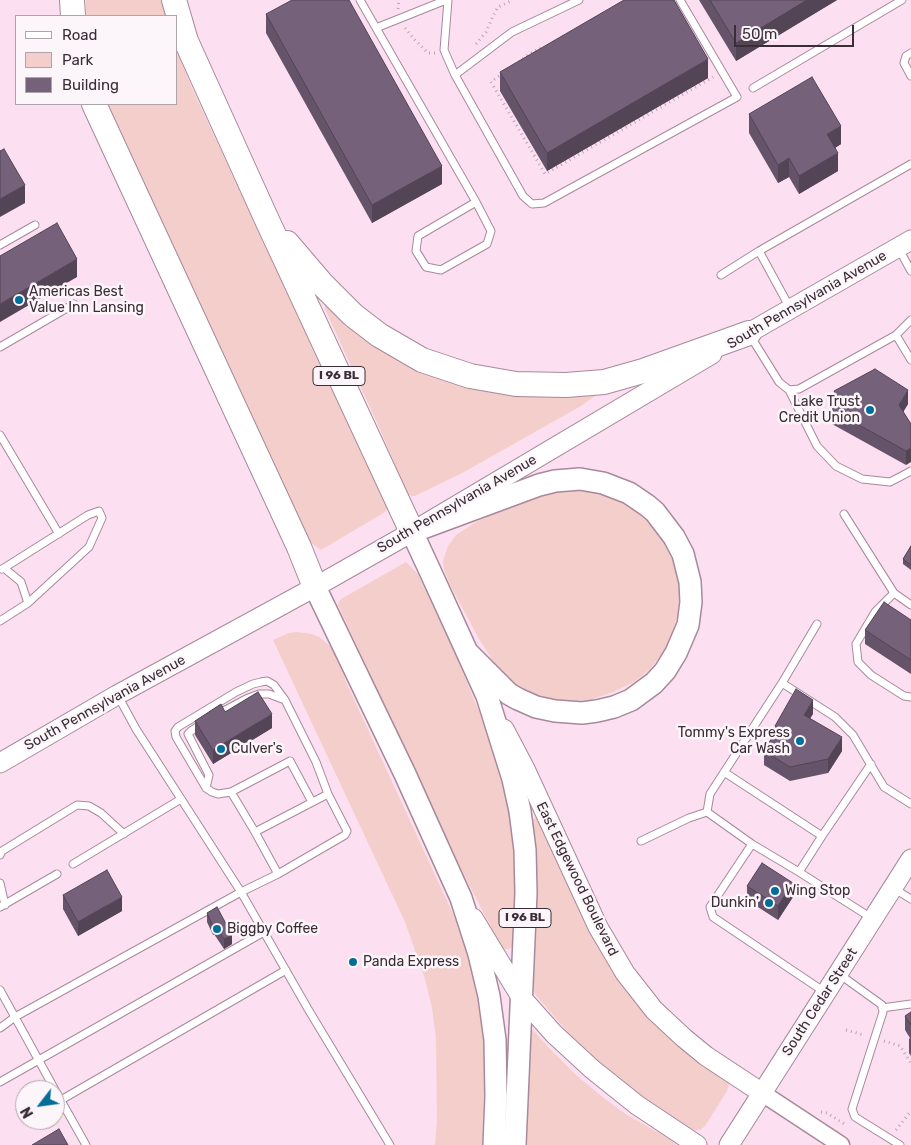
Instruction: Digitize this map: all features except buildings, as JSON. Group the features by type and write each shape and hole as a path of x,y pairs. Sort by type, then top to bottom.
{"highway":[{"path":"72,0 74,15"},
{"name":"I 96 BL","path":"174,0 186,41 412,532"},
{"path":"94,105 299,547 315,587"},
{"path":"267,220 322,284 379,335 422,360 470,376 516,384 566,385 604,382 643,371 749,333"}],"main road":[{"name":"South Pennsylvania Avenue","path":"0,762 117,694 315,587 412,532 904,244"},
{"path":"412,532 539,485 555,481 580,480 611,485 640,500 662,520 679,546 686,566 691,593 690,616 685,634 676,653 664,671 654,683 630,700 614,707 582,713 536,707 509,694 467,652"},
{"name":"I 96 BL","path":"412,532 487,696 516,790 524,836 526,893 515,1145"},
{"path":"315,587 405,774 461,898 483,967 491,1009 496,1067 494,1145"},
{"name":"East Edgewood Boulevard","path":"487,696 525,769 598,927 624,973 654,1010 684,1038 706,1056 762,1093"},
{"name":"South Cedar Street","path":"728,1145 911,859"},
{"path":"461,898 521,997 554,1034 592,1070 637,1105 697,1145"}],"street":[{"name":"East Edgewood Boulevard","path":"762,1093 841,1145"}],"lane":[{"path":"360,0 476,202 491,231 487,244 442,270 426,267 416,251 418,236 476,202"},
{"path":"376,28 447,0 444,50 455,76 523,196 532,204 544,204 736,97 680,0"},
{"path":"455,76 512,32 579,0"},
{"path":"753,88 902,0"},
{"path":"911,53 906,56 904,63 911,76"},
{"path":"721,275 911,164"},
{"path":"0,245 35,225"},
{"path":"904,244 911,270"},
{"path":"758,252 791,309"},
{"path":"0,347 74,304"},
{"path":"789,390 800,389 896,335 911,320"},
{"path":"749,333 779,382 789,390 817,446 836,466 862,479 890,482 911,471"},
{"path":"896,335 911,360"},
{"path":"0,434 58,534"},
{"path":"0,621 28,604 89,547 102,518 99,511 88,515 2,569 21,582 28,604"},
{"path":"844,514 894,593 911,605"},
{"path":"894,593 875,612 856,644 858,662 870,675 904,696 911,697"},
{"path":"707,812 710,794 782,683 817,624"},
{"path":"0,1028 15,1017 241,892 278,874 345,835 346,831 328,794 316,762 285,700 274,684 267,681 261,682 236,692 178,727 175,731 176,737 206,788 212,792 218,794 232,792 290,761 312,802"},
{"path":"782,683 835,717 853,735 884,787 911,804"},
{"path":"117,694 136,729 241,892 390,1145"},
{"path":"206,788 209,775 189,737 190,731 246,699 259,694 269,694 285,700"},
{"path":"799,872 870,764"},
{"path":"724,772 822,836"},
{"path":"232,792 278,874"},
{"path":"255,832 328,794"},
{"path":"73,864 181,800"},
{"path":"0,854 9,846 77,805 89,806 101,813 124,834"},
{"path":"641,841 689,818 707,812"},
{"path":"707,812 752,844 873,919"},
{"path":"752,844 710,907 713,917 826,993"},
{"path":"0,883 2,906 58,874"},
{"path":"893,887 911,899"},
{"path":"0,1082 264,932"},
{"path":"65,1097 286,970"},
{"path":"838,973 882,1005 883,1012 852,1109 855,1117 900,1145"},
{"path":"0,990 49,1080"},
{"path":"882,1008 911,1004"},
{"path":"65,1109 86,1145"}],"path":[{"path":"514,65 529,54 547,46"},
{"path":"506,71 491,82 545,174 722,72"},
{"path":"889,1138 911,1111"},
{"path":"819,1112 827,1113 852,1129"}],"green space":[{"path":"86,0 162,0 166,15 86,15"},
{"path":"178,54 192,88 375,482 387,504 388,507 385,512 321,550 311,543 300,524 108,105 178,105"},
{"path":"325,303 372,341 595,394 595,396 581,406 464,472 412,496 404,488 378,425 325,309"},
{"path":"570,489 606,494 634,508 650,522 665,541 670,551 680,591 677,616 671,638 662,654 649,670 634,682 613,692 590,700 570,701 532,694 504,676 479,639 449,583 443,561 448,546 456,535 476,522 539,494"},
{"path":"406,562 418,574 427,592 457,658 500,763 514,846 513,946 509,949 504,949 499,943 458,863 338,605 341,599"},
{"path":"297,632 319,637 336,653 346,682 454,916 476,987 483,1034 485,1062 482,1145 435,1145 437,1121 436,1038 432,1008 425,979 405,922 273,640 289,633"},
{"path":"537,817 589,928 729,1084 727,1091 705,1126 700,1130 690,1128 618,1078 570,1035 535,994 533,987 537,866 533,820"},
{"path":"531,1029 576,1075 605,1099 627,1115 668,1138 676,1145 527,1145"}],"place":[{"name":"Americas Best Value Inn Lansing","path":"19,300"},
{"name":"Lake Trust Credit Union","path":"870,410"},
{"name":"Tommy's Express Car Wash","path":"800,741"},
{"name":"Culver's","path":"221,749"},
{"name":"Wing Stop","path":"775,891"},
{"name":"Dunkin'","path":"769,903"},
{"name":"Biggby Coffee","path":"217,929"},
{"name":"Panda Express","path":"353,962"}]}
